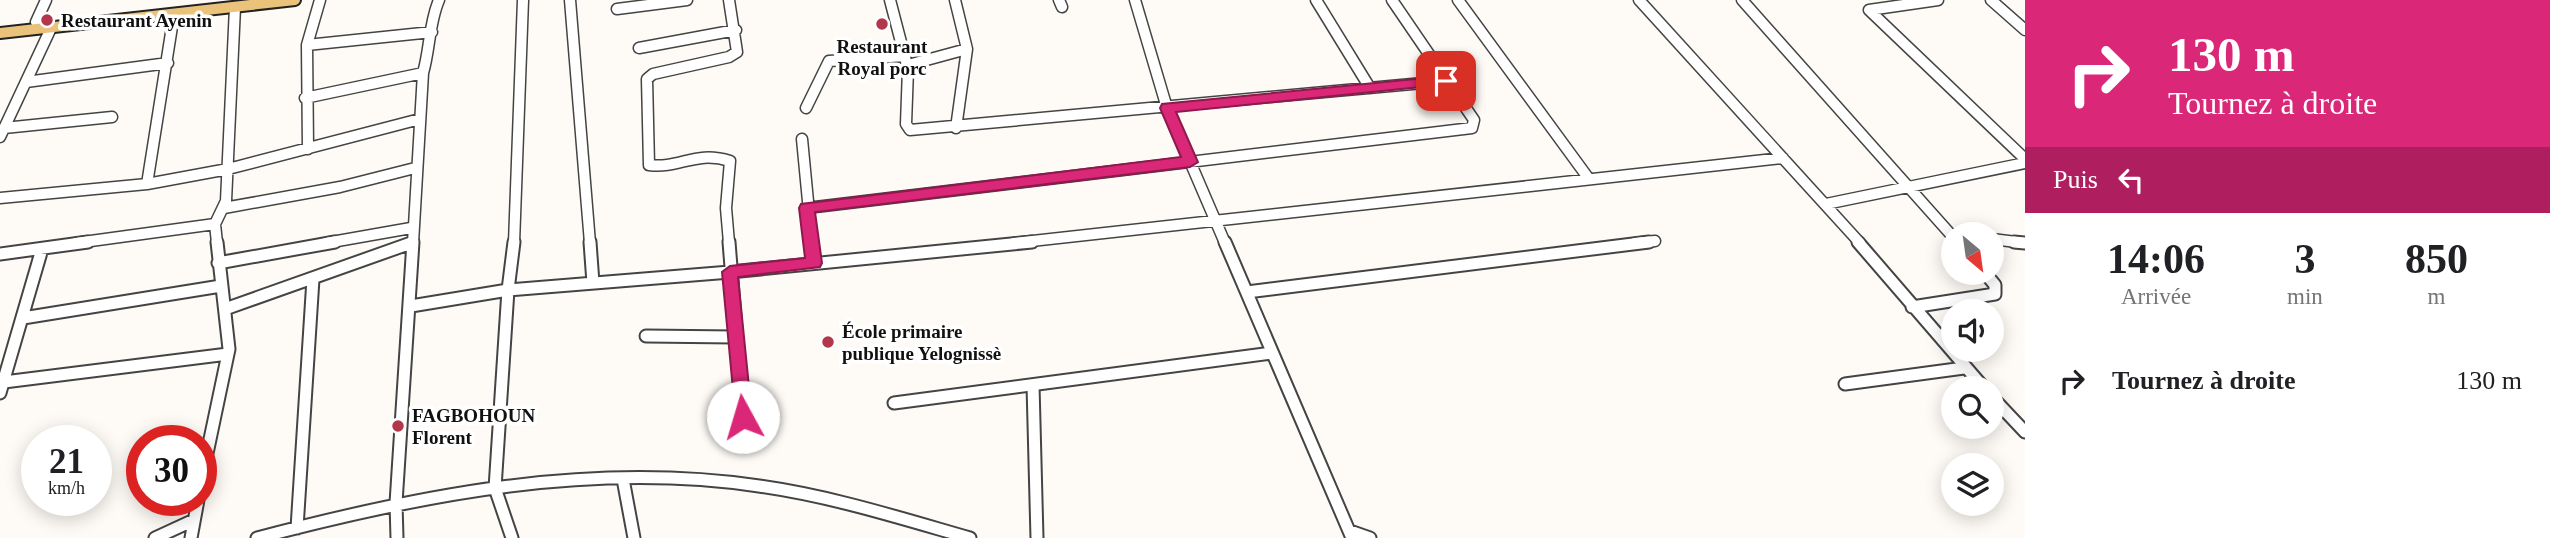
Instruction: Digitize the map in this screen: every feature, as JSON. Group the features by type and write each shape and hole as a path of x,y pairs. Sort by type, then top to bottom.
{"main road":[{"path":"0,33 174,14 246,0"},
{"path":"0,26 233,3 295,0"}],"street":[{"path":"36,22 46,0"},
{"path":"308,149 307,45 320,0"},
{"path":"397,538 396,503 411,306 411,228 415,168 423,73 433,14 439,0"},
{"path":"512,538 495,488 508,290 517,222 516,155 523,0"},
{"path":"570,0 593,283"},
{"path":"617,9 687,0"},
{"path":"729,0 736,30 737,52 729,57 653,74 647,79 649,165 659,168 701,155 730,161 726,208 743,417"},
{"path":"890,0 906,60 908,129 956,128 1446,81"},
{"path":"955,0 967,49 956,128"},
{"path":"1135,0 1167,108 1351,534 1370,538"},
{"path":"1316,0 1370,88"},
{"path":"807,208 1472,128 1474,120 1392,0"},
{"path":"1458,0 1588,179"},
{"path":"1639,0 1826,204 1972,376"},
{"path":"1742,0 1941,224"},
{"path":"1938,0 1883,3 1870,10 2025,161"},
{"path":"1991,0 2025,30"},
{"path":"213,425 228,354 215,224 224,208 228,169 233,3"},
{"path":"147,184 174,14"},
{"path":"2,132 52,26"},
{"path":"639,48 736,30"},
{"path":"307,45 432,32"},
{"path":"806,108 831,61 906,60 967,49"},
{"path":"26,82 168,63"},
{"path":"306,98 423,73"},
{"path":"0,110 13,109"},
{"path":"2,132 112,117"},
{"path":"0,198 147,184 228,169 420,119"},
{"path":"802,139 814,263"},
{"path":"411,306 508,290 730,272 1218,223 1783,158"},
{"path":"1826,204 1910,189 2025,161"},
{"path":"224,208 340,187 415,168"},
{"path":"0,254 215,224"},
{"path":"218,263 411,228"},
{"path":"2004,240 2025,243"},
{"path":"1247,292 1655,241"},
{"path":"225,309 411,243"},
{"path":"42,249 2,387 228,354"},
{"path":"297,527 313,279"},
{"path":"1912,307 1995,294 1995,285"},
{"path":"23,318 220,286"},
{"path":"646,336 735,337"},
{"path":"894,403 1272,353"},
{"path":"1845,384 1964,368"},
{"path":"1033,385 1037,538"},
{"path":"2004,410 2025,432"},
{"path":"257,538 396,503 495,488 623,480 728,482 777,490 970,538"},
{"path":"623,480 634,538"},
{"path":"191,538 195,516"},
{"path":"155,538 194,520"}],"place":[{"name":"Restaurant Ayenin","path":"47,20"},
{"name":"Restaurant Royal porc","path":"882,24"},
{"name":"École primaire publique Yelognissè","path":"828,342"},
{"name":"FAGBOHOUN Florent","path":"398,426"}],"route":[{"path":"743,417 730,272 814,263 807,208 1190,162 1167,108 1446,81"}]}
